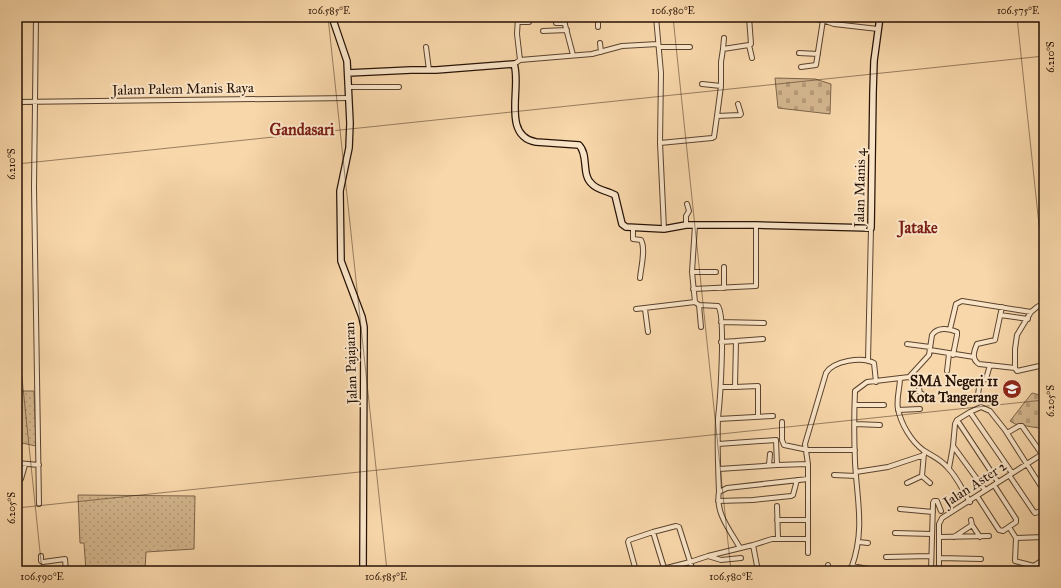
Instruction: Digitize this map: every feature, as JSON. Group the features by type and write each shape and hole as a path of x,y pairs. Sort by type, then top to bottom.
{"street":[{"path":"36,17 34,201 39,504"},
{"name":"Jalan Pajajaran","path":"332,17 345,55 349,87 350,140 340,191 341,263 362,316 364,327 363,571"},
{"path":"518,17 517,34 520,60"},
{"path":"563,17 573,55"},
{"path":"598,17 598,27"},
{"path":"656,17 661,73 660,143 664,229"},
{"path":"749,17 751,42 749,45 752,52 752,58"},
{"path":"801,17 826,19 834,24 878,30"},
{"name":"Jalan Manis 4","path":"868,361 873,92 880,17"},
{"path":"801,67 816,65 826,19"},
{"path":"518,22 529,22"},
{"path":"556,23 565,22"},
{"path":"543,31 566,30"},
{"path":"660,143 714,137 721,86 720,62 724,38"},
{"path":"600,44 601,52"},
{"path":"723,49 749,45"},
{"path":"348,73 429,70 514,64 520,60 560,58 573,55 592,54 622,46 690,47"},
{"path":"426,47 429,70"},
{"path":"799,53 818,54"},
{"path":"514,64 516,74 515,116 517,125 523,135 531,141 536,142 579,145 591,184 615,195 622,224 626,227 664,229 686,224 871,228"},
{"path":"702,84 721,86"},
{"path":"349,87 399,87"},
{"name":"Jalam Palem Manis Raya","path":"17,102 349,98"},
{"path":"717,116 740,115 738,104"},
{"path":"686,224 686,216 689,211 687,204"},
{"path":"695,225 692,272 693,289 701,327"},
{"path":"693,289 756,286 756,225"},
{"path":"633,227 633,239 642,241 644,253 641,259 640,278"},
{"path":"724,267 724,288"},
{"path":"692,272 716,272"},
{"path":"950,329 955,307 958,302 969,302 1031,312"},
{"path":"636,309 697,303 718,306 720,309 721,387 718,419 718,501 721,516 740,548"},
{"path":"1015,368 1016,338 1031,312 1044,303"},
{"path":"1002,307 995,340 977,344 974,357 978,363 1015,368 1017,371 1044,365"},
{"path":"645,308 648,332"},
{"path":"1000,314 1028,319"},
{"path":"721,322 764,324"},
{"path":"909,377 929,355 932,333 938,330 950,329 957,332 958,335 947,371"},
{"path":"721,342 763,339"},
{"path":"735,387 736,341"},
{"path":"907,344 951,354 974,357"},
{"path":"808,554 809,450 805,441 827,370 833,365 849,361 868,361 874,363 876,382"},
{"path":"949,397 971,401 976,400 980,381 986,379 990,365"},
{"path":"845,571 852,566 859,542 860,515 855,450 856,390 864,384 909,377 918,382 919,392 931,398"},
{"path":"900,378 897,401 898,410 913,441 924,453 938,458 949,468 970,502"},
{"path":"721,387 758,386 758,416"},
{"path":"855,405 884,405"},
{"path":"949,468 955,424 957,420 981,407 990,411 1007,434 1044,491"},
{"path":"898,410 920,409"},
{"path":"971,413 1034,512 1044,510"},
{"path":"718,419 773,416"},
{"path":"957,420 998,482"},
{"path":"782,422 783,444 809,450 855,450"},
{"path":"855,424 880,425"},
{"path":"1007,434 1019,426 1022,426 1043,454"},
{"path":"718,444 776,440 777,465"},
{"path":"953,446 985,490"},
{"path":"834,475 847,476 888,467 924,453"},
{"path":"922,476 924,453"},
{"path":"769,465 770,454"},
{"name":"Jalan Aster 2","path":"939,571 939,538 942,518 970,502 985,490 1043,454"},
{"path":"17,463 25,465 38,465"},
{"path":"718,469 808,464"},
{"path":"21,479 25,465"},
{"path":"906,483 922,476"},
{"path":"922,476 930,483"},
{"path":"719,492 727,488 808,479"},
{"path":"718,501 753,500 791,496 794,495 797,480"},
{"path":"977,496 999,530 1009,527 1016,522 1016,519 994,485"},
{"path":"931,571 933,502 936,501 941,511"},
{"path":"777,506 778,538"},
{"path":"900,509 933,512"},
{"path":"777,520 808,520"},
{"path":"954,537 971,522 980,537"},
{"path":"636,571 628,542 629,540 673,526 679,526 693,571"},
{"path":"1009,527 1016,538 1015,561 1034,566 1044,559"},
{"path":"653,532 664,570"},
{"path":"895,533 932,534"},
{"path":"939,538 989,536"},
{"path":"655,571 664,570 708,556 754,545 768,540 778,538 807,539"},
{"path":"1016,538 1044,538"},
{"path":"859,542 868,542"},
{"path":"754,545 758,571"},
{"path":"41,556 41,561 43,562 58,559 65,560 66,571"},
{"path":"708,556 721,560 740,558"},
{"path":"886,557 931,556"},
{"path":"939,558 980,559"},
{"path":"827,571 828,565"},
{"path":"852,566 868,569"}],"green space":[{"path":"775,78 815,79 831,84 830,114 778,108"},
{"path":"17,391 34,391 36,446 17,442"},
{"path":"1032,393 1044,396 1044,429 1015,424 1010,421"},
{"path":"78,495 195,496 194,549 146,552 145,571 86,571 84,543 80,543"}],"place":[{"name":"SMA Negeri 11 Kota Tangerang","path":"1012,389"}],"district":[{"name":"Gandasari","path":"302,129"},
{"name":"Jatake","path":"918,227"}]}
